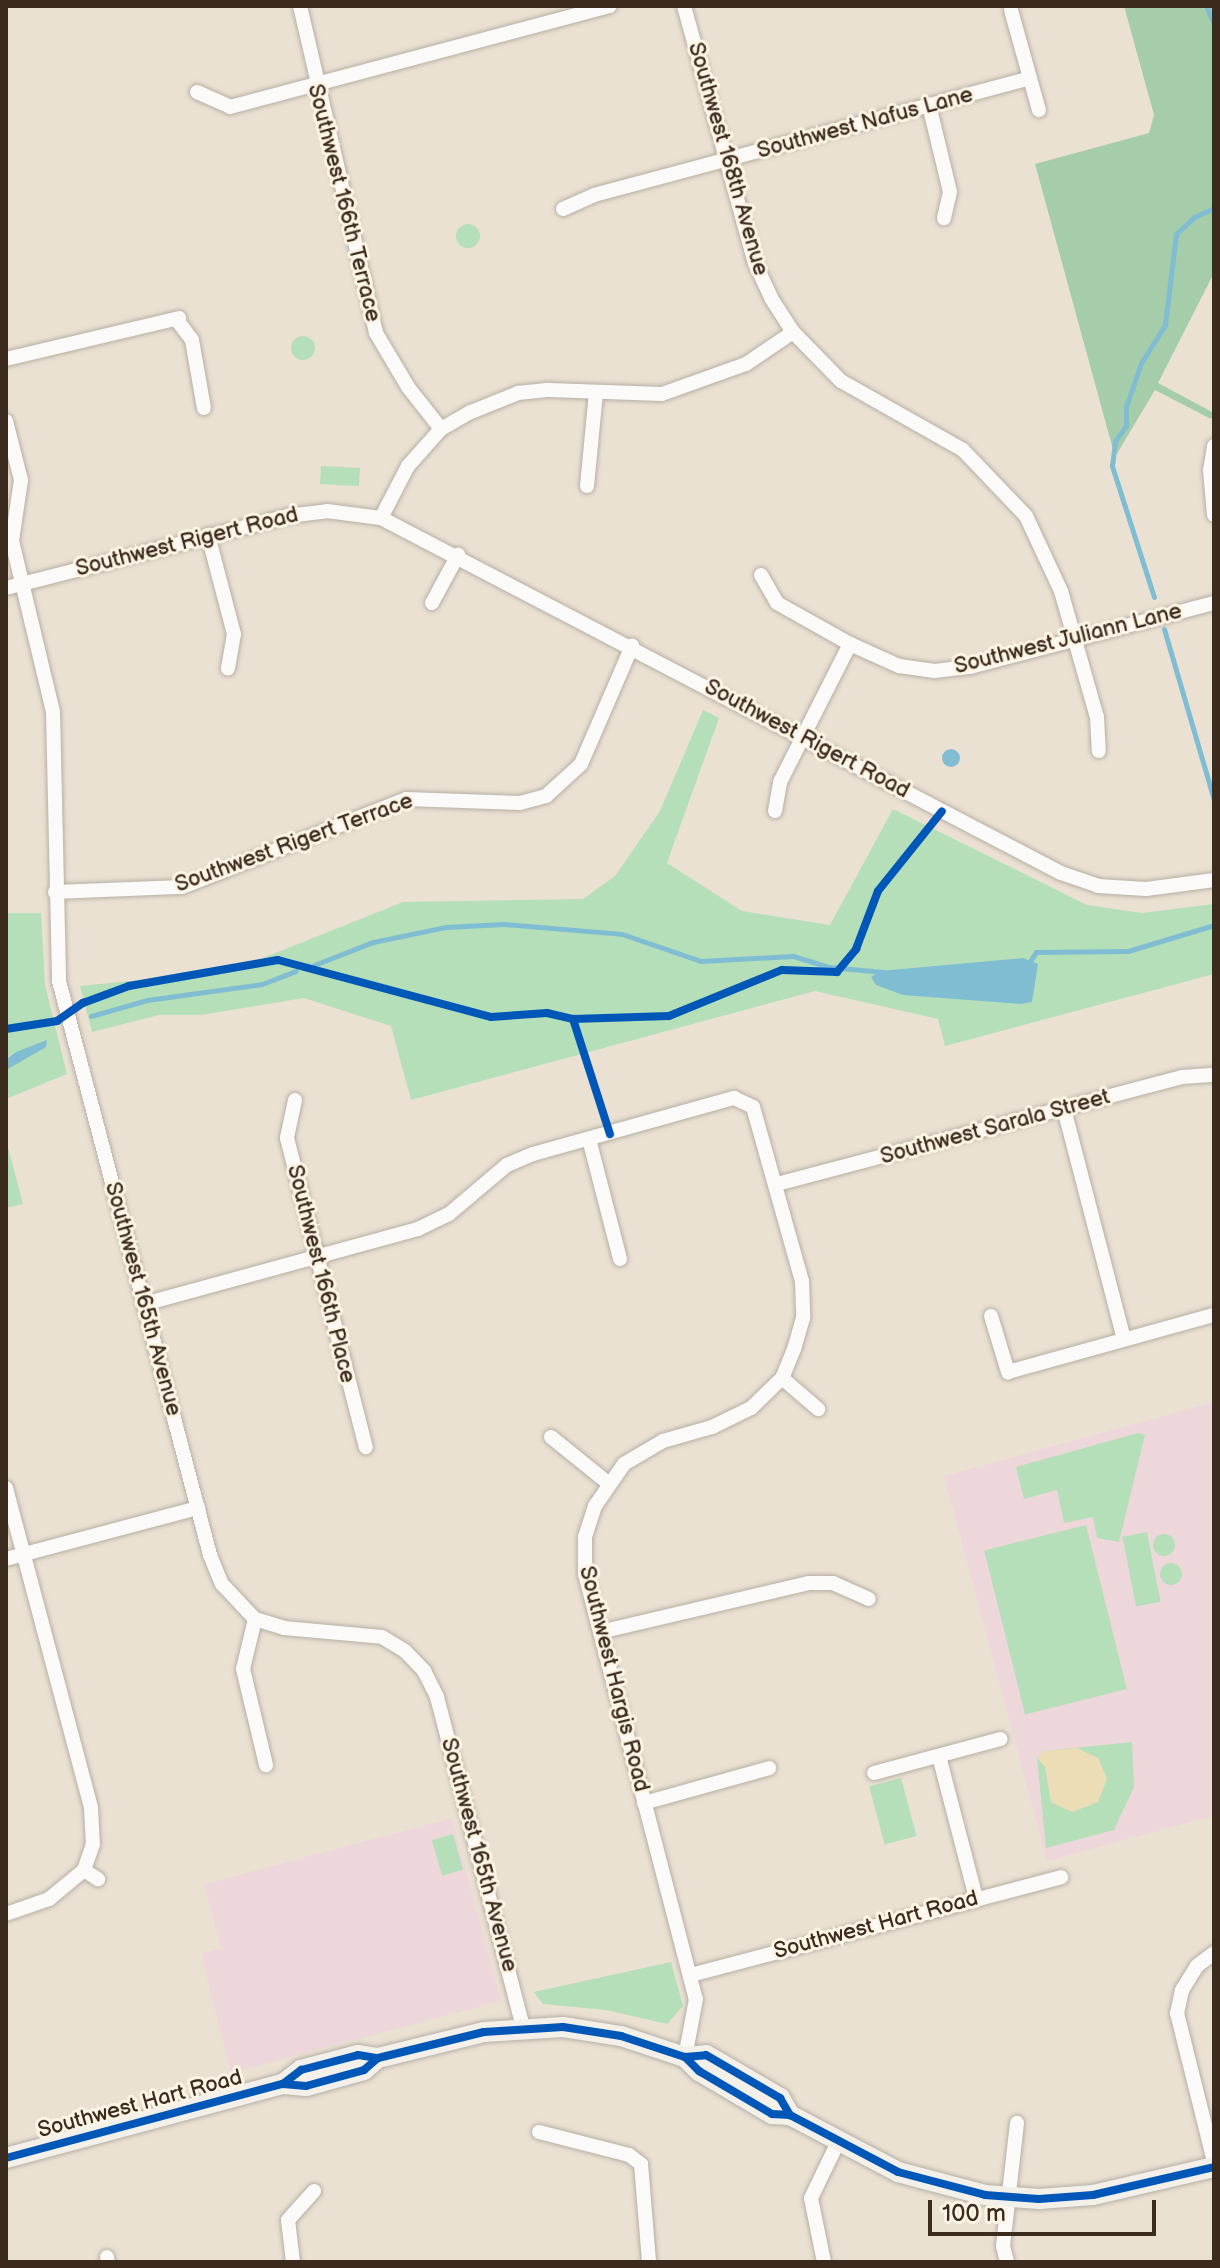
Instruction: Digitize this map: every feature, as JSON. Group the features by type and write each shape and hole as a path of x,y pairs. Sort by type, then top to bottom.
{"main road":[{"name":"Southwest Hart Road","path":"6,2158 283,2084 301,2070 358,2055 378,2058 523,2027 593,2031 685,2057"},
{"path":"685,2057 699,2071 772,2114 790,2115 898,2172 1007,2198 1115,2192 1214,2164"}],"street":[{"name":"Southwest 166th Terrace","path":"300,6 315,83 376,333 408,387 441,429"},
{"path":"197,92 230,107 610,6"},
{"name":"Southwest 168th Avenue","path":"684,6 755,263 793,332 841,381 963,450 996,481 1026,516 1049,557 1075,639 1097,717 1099,751"},
{"path":"1011,10 1039,110"},
{"name":"Southwest Nafus Lane","path":"563,209 594,195 1030,78"},
{"path":"929,105 950,192 944,218"},
{"path":"6,359 160,318 178,319 192,340 204,408"},
{"path":"381,518 408,466 441,429 518,393 662,394 699,384 746,364 793,332"},
{"path":"587,486 596,392"},
{"name":"Southwest 165th Avenue","path":"6,421 21,480 12,541 53,712 59,981 198,1508 222,1584 255,1619 284,1628 382,1637 424,1671 437,1697 523,2027"},
{"path":"1214,446 1210,470 1214,515"},
{"name":"Southwest Rigert Road","path":"6,588 208,535 312,512 381,518 458,555 1081,881 1146,889 1214,880"},
{"path":"208,535 234,634 228,668"},
{"path":"432,603 458,555"},
{"name":"Southwest Juliann Lane","path":"761,575 777,603 850,644 899,666 935,671 970,667 1214,603"},
{"path":"775,811 780,782 850,644"},
{"name":"Southwest Rigert Terrace","path":"55,892 182,887 406,799 520,803 546,796 581,764 632,646"},
{"name":"Southwest Sarala Street","path":"777,1184 1182,1077 1214,1075"},
{"name":"Southwest Hargis Road","path":"144,1304 418,1229 449,1214 507,1165 734,1098 746,1099 759,1118 804,1299 794,1349 782,1378 733,1419 643,1451 608,1483 585,1537 585,1574 691,1975 697,2016 685,2057"},
{"name":"Southwest 166th Place","path":"295,1100 287,1138 315,1258 366,1447"},
{"path":"1064,1109 1124,1339"},
{"path":"589,1139 620,1259"},
{"path":"991,1316 1008,1372 1214,1315"},
{"path":"782,1378 818,1409"},
{"path":"551,1437 608,1483"},
{"path":"6,1488 91,1808 93,1844 84,1870 49,1899 6,1914"},
{"path":"6,1559 198,1508"},
{"path":"600,1632 809,1583 833,1583 869,1599"},
{"path":"255,1619 243,1669 266,1765"},
{"path":"874,1773 1001,1739"},
{"path":"939,1756 976,1898"},
{"path":"644,1803 769,1768"},
{"path":"84,1870 98,1879"},
{"name":"Southwest Hart Road","path":"691,1975 1061,1877"},
{"path":"1214,1953 1197,1966 1182,1990 1177,2013 1214,2164"},
{"path":"1007,2262 1007,2198 1017,2123"},
{"path":"539,2132 629,2155 641,2164 649,2262"},
{"path":"824,2262 811,2198 839,2140"},
{"path":"293,2262 288,2220 314,2191"}],"shaded area":[{"path":"1214,1402 1214,1816 1047,1861 944,1476"},
{"path":"452,1818 501,2001 231,2073 201,1954 221,1948 204,1884"}],"green space":[{"path":"1124,6 1214,6 1214,273 1158,383 1214,413 1211,419 1155,390 1115,457 1035,164 1149,133 1154,115"},
{"path":"468,224 477,227 480,236 477,245 468,248 459,245 456,236 459,227"},
{"path":"303,336 314,343 315,348 308,359 303,360 292,353 291,348 298,337"},
{"path":"321,466 360,468 359,486 320,484"},
{"path":"703,710 719,718 667,863 742,911 830,925 893,809 1087,905 1142,913 1214,904 1214,974 945,1046 938,1019 815,991 411,1100 391,1026 304,998 201,1015 159,1015 92,1032 80,986 199,974 258,960 403,902 583,899 615,876 660,811"},
{"path":"6,913 41,913 45,985 67,1074 6,1099"},
{"path":"6,1140 23,1204 6,1208"},
{"path":"1138,1433 1145,1435 1119,1542 1097,1538 1093,1517 1064,1523 1057,1490 1024,1499 1016,1467"},
{"path":"1086,1525 1127,1689 1025,1714 984,1550"},
{"path":"1147,1532 1161,1602 1136,1606 1122,1537"},
{"path":"1160,1534 1168,1534 1175,1545 1168,1556 1160,1556 1153,1549 1153,1541"},
{"path":"1167,1563 1175,1563 1182,1574 1175,1585 1167,1585 1160,1578 1160,1570"},
{"path":"1132,1742 1134,1787 1114,1830 1046,1848 1037,1758 1044,1751"},
{"path":"901,1778 917,1836 885,1844 869,1787"},
{"path":"453,1834 463,1870 442,1876 432,1840"},
{"path":"671,1962 683,2006 667,2024 606,2010 543,2004 534,1992"}],"sand":[{"path":"1077,1748 1098,1758 1107,1779 1098,1802 1072,1812 1051,1802 1045,1767 1037,1758 1044,1751"}],"water":[{"path":"951,749 960,758 951,767 942,758"},
{"path":"1023,958 1038,964 1032,1002 1021,1004 903,995 876,985 871,977 880,971"},
{"path":"47,1040 46,1047 6,1070 6,1060 16,1052"}],"waterway":[{"path":"1206,6 1214,24"},
{"path":"1154,597 1112,466 1115,441 1126,426 1126,407 1141,363 1165,325 1176,234 1194,217 1214,208"},
{"path":"1164,629 1214,800"},
{"path":"314,965 373,942 446,927 504,924 622,934 701,961 793,956 829,967 884,972"},
{"path":"1028,964 1036,952 1128,951 1214,925"},
{"path":"91,1016 147,1000 262,984 296,971"}],"cycle path":[{"path":"6,1029 57,1021 83,1003 129,986 278,960 491,1017 547,1013 573,1019 669,1016 782,970 837,972 856,949 878,891 942,811"},
{"path":"573,1019 610,1134"},
{"path":"283,2084 301,2070 358,2055 378,2058 484,2032 563,2027 621,2036 685,2057 706,2055 780,2098 790,2115"},
{"path":"685,2057 699,2071 772,2114 790,2115 898,2172 985,2195 1039,2199 1093,2195 1214,2167"},
{"path":"6,2158 283,2084 306,2086 364,2070 378,2058"}]}
